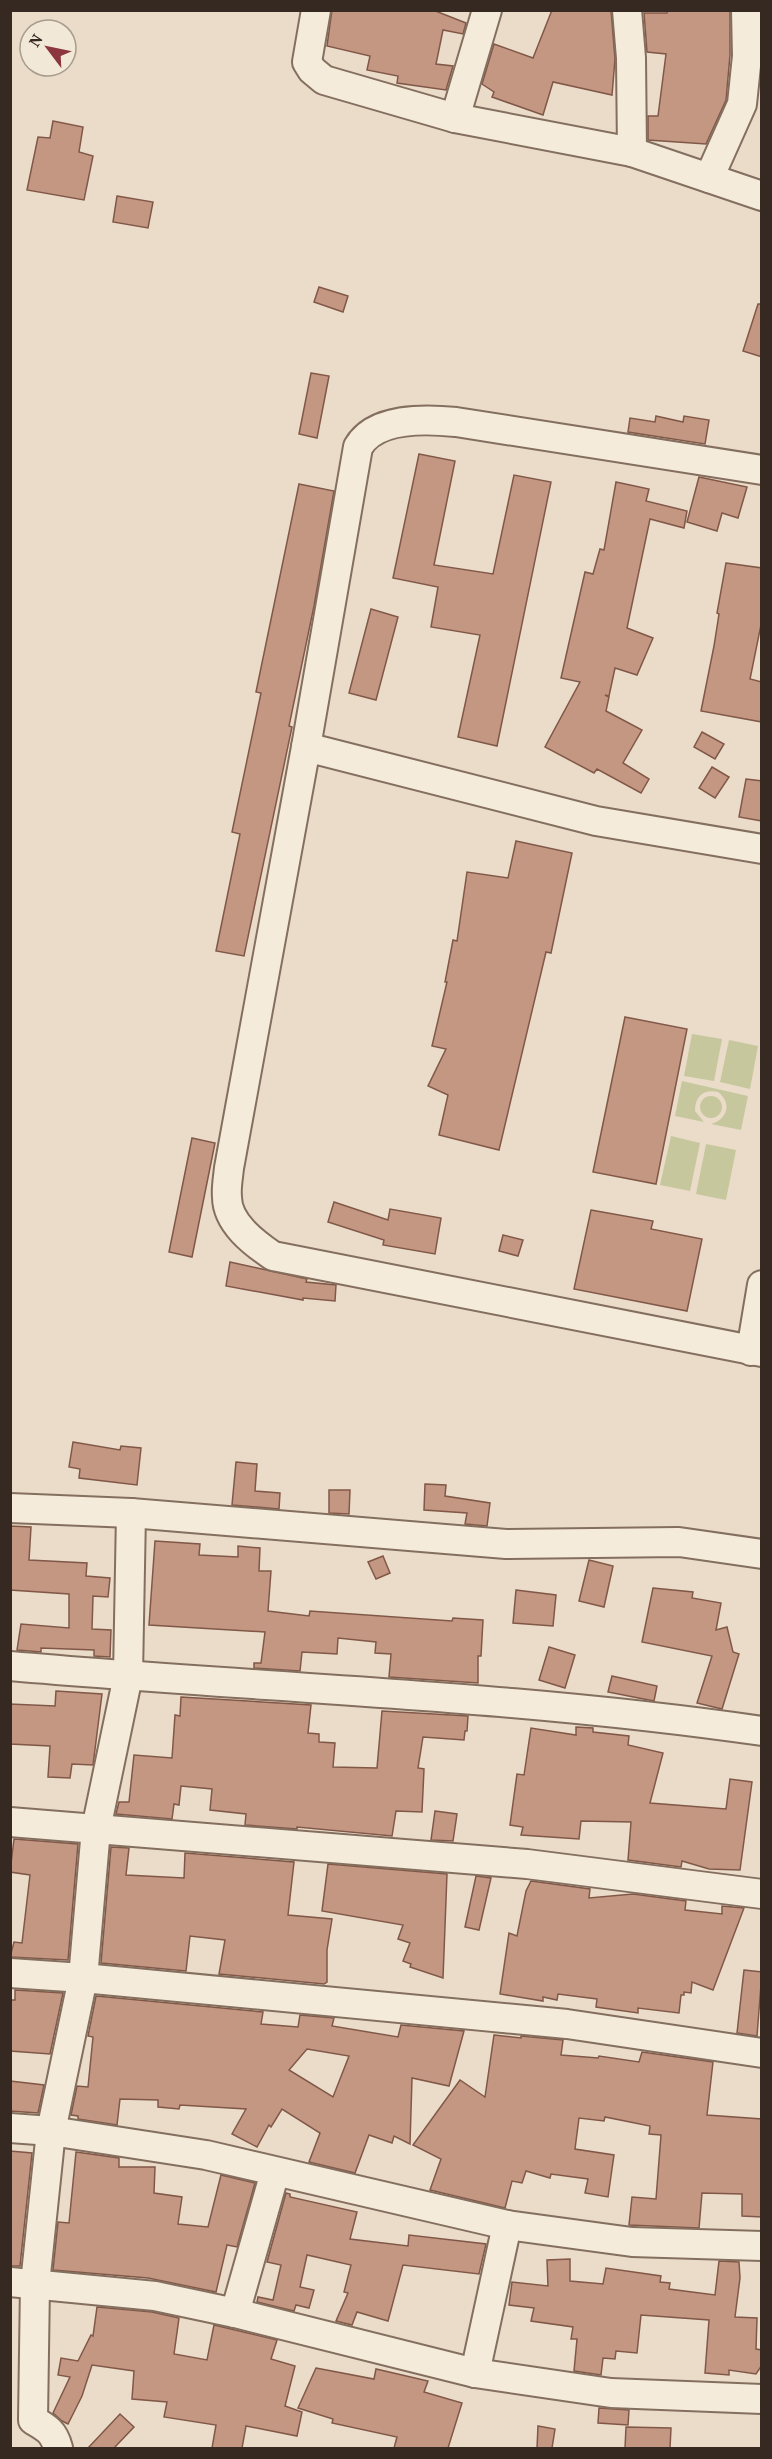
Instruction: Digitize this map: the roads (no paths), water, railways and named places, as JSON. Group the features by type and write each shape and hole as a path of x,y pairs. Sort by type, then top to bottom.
{"street":[{"path":"316,10 307,62 312,70 324,80 455,118 632,152 762,196"},
{"path":"455,118 487,10"},
{"path":"627,10 632,152"},
{"path":"708,178 742,104 747,56 746,10"},
{"path":"762,470 456,422 422,419 393,424 365,437 358,447 229,1168 226,1200 235,1221 255,1245 273,1256 756,1351 762,1285"},
{"path":"306,747 596,821 762,849"},
{"path":"10,1508 131,1513 506,1544 679,1542 762,1554"},
{"path":"58,2448 50,2430 22,2421 23,2283 51,2131 84,1978 96,1829 128,1677 131,1513"},
{"path":"10,1666 128,1677 366,1691 762,1731"},
{"path":"10,1822 527,1864 762,1894"},
{"path":"10,1973 567,2024 762,2053"},
{"path":"10,2128 51,2131 206,2155 507,2225 632,2242 762,2246"},
{"path":"235,2313 275,2172"},
{"path":"476,2373 507,2225"},
{"path":"23,2283 155,2296 235,2313 476,2373 611,2393 762,2399"}]}
